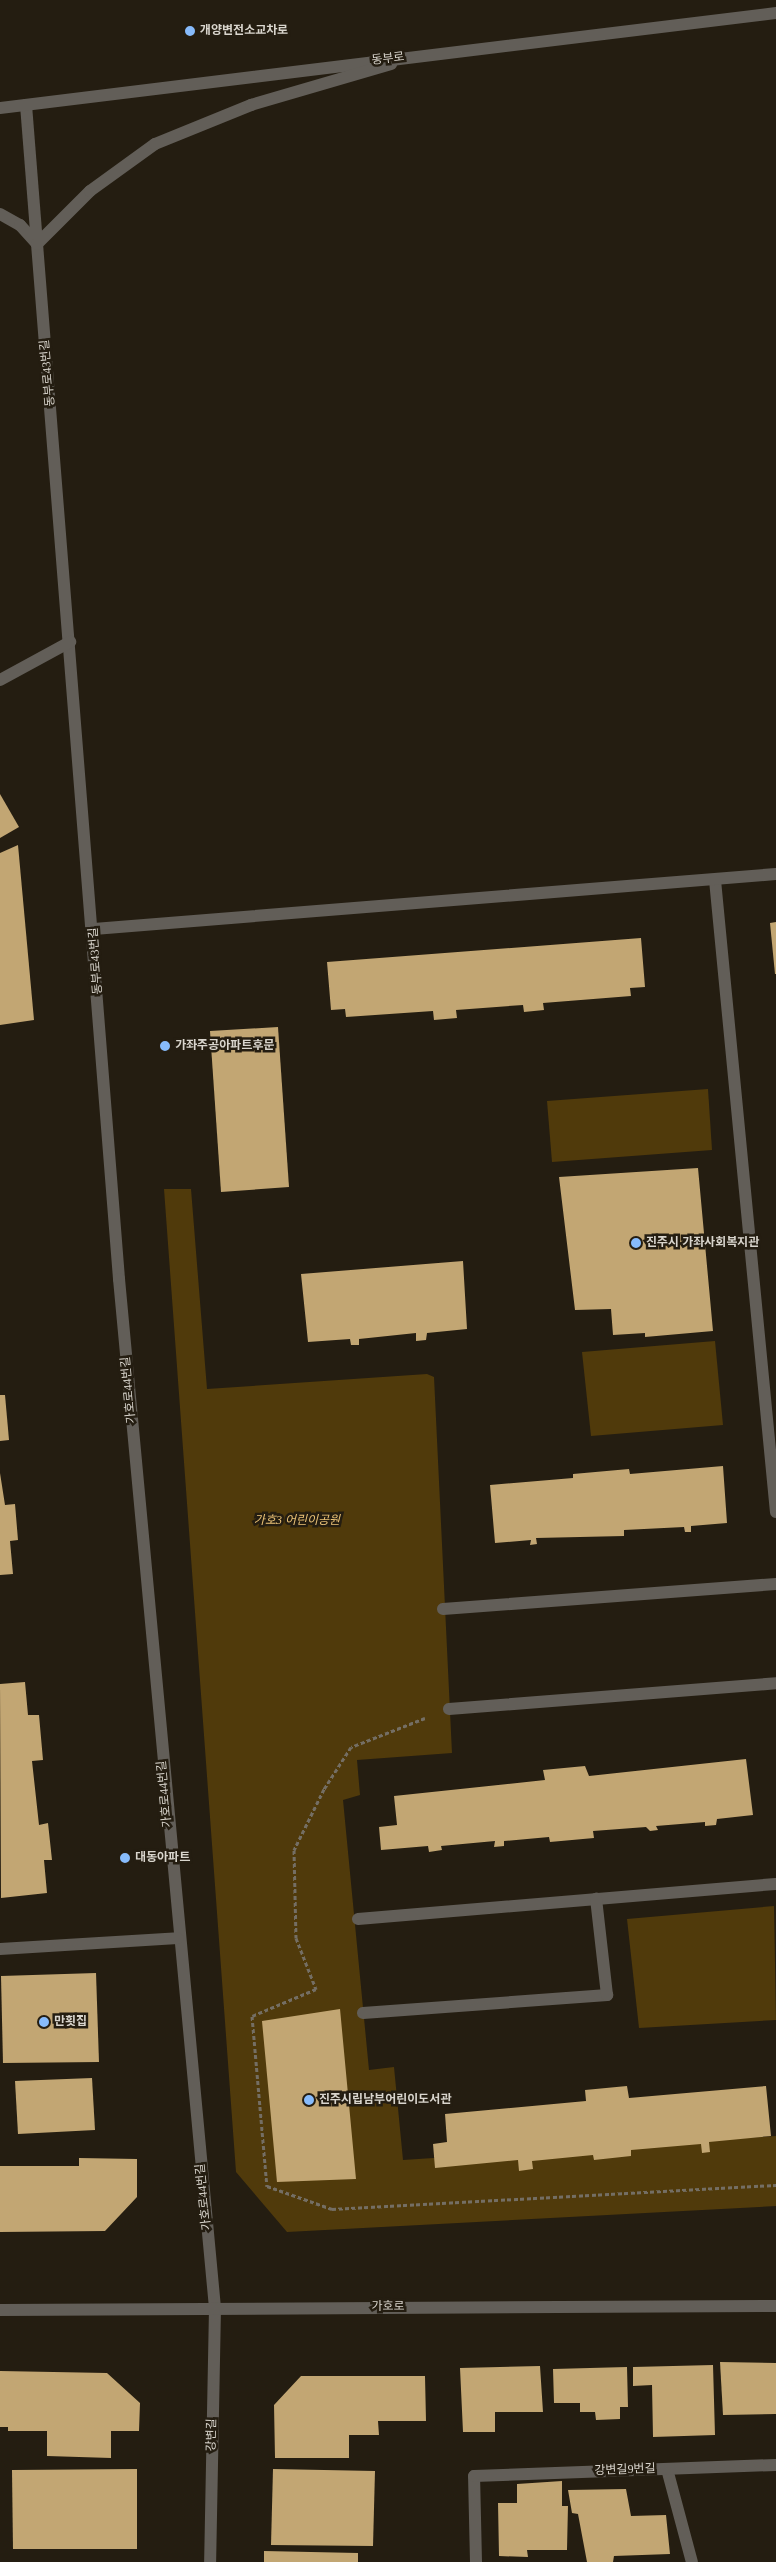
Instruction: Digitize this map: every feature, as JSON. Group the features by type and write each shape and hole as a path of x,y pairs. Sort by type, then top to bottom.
{"street":[{"name":"동부로","path":"0,108 430,53 776,13"},
{"path":"0,214 20,225 37,244 90,191 155,144 251,105 430,53"},
{"name":"동부로43번길","path":"26,105 94,930 119,1280"},
{"path":"0,680 70,642"},
{"path":"94,930 776,874"},
{"path":"715,880 776,1512"},
{"name":"가호로44번길","path":"119,1280 178,1938 215,2308"},
{"path":"443,1608 776,1584"},
{"path":"449,1709 776,1683"},
{"path":"358,1920 776,1884"},
{"path":"364,2014 607,1995 596,1899"},
{"path":"0,1949 178,1938"},
{"name":"가호로","path":"0,2310 776,2306"},
{"name":"강변길","path":"210,2562 215,2308"},
{"name":"강변길9번길","path":"476,2562 474,2476 776,2465"},
{"path":"667,2469 692,2562"}],"path":[{"path":"449,1709 351,1747 324,1789 294,1850 296,1938 316,1989 252,2016 267,2186 332,2209 776,2185"}],"green space":[{"path":"708,1089 712,1150 552,1162 547,1101"},
{"name":"가호3 어린이공원","path":"164,1189 191,1189 207,1389 427,1374 434,1377 452,1753 357,1760 360,1795 343,1800 369,2070 394,2067 403,2160 776,2136 776,2206 287,2232 236,2172"},
{"path":"715,1341 723,1425 591,1436 582,1352"},
{"path":"774,1906 776,2020 639,2028 627,1919"}],"building":[{"path":"0,794 19,827 0,838"},
{"path":"18,845 34,1020 0,1025 0,853"},
{"path":"776,922 776,974 775,974 770,923"},
{"path":"641,938 645,987 630,988 631,996 543,1003 544,1010 524,1012 523,1005 456,1010 457,1018 434,1020 433,1011 346,1017 345,1009 331,1010 327,962"},
{"path":"278,1027 289,1187 221,1192 210,1031"},
{"name":"진주시 가좌사회복지관","path":"698,1168 713,1331 645,1337 645,1333 613,1335 611,1309 575,1310 559,1177"},
{"path":"463,1261 467,1329 427,1333 426,1340 416,1341 416,1333 359,1339 359,1345 351,1345 350,1339 308,1342 301,1274"},
{"path":"0,1395 5,1395 9,1440 0,1441"},
{"path":"723,1466 727,1523 691,1526 691,1532 685,1532 684,1527 624,1530 624,1536 536,1538 537,1544 530,1545 531,1540 495,1543 490,1485 573,1478 573,1474 629,1469 630,1474"},
{"path":"0,1473 5,1505 15,1504 18,1540 10,1541 13,1574 0,1575"},
{"path":"25,1682 28,1715 39,1715 43,1760 32,1761 39,1825 48,1823 52,1860 44,1860 47,1893 1,1898 0,1684"},
{"path":"746,1759 753,1815 717,1819 716,1825 705,1826 705,1822 656,1826 658,1830 650,1831 646,1827 593,1831 594,1838 550,1842 549,1837 504,1841 504,1846 494,1847 495,1841 441,1846 442,1850 429,1852 428,1846 381,1850 379,1827 397,1825 394,1796 545,1780 543,1770 585,1766 589,1776"},
{"path":"96,1973 99,2062 3,2063 1,1976"},
{"name":"진주시립남부어린이도서관","path":"340,2009 356,2179 277,2182 262,2021"},
{"path":"92,2078 95,2130 18,2134 15,2081"},
{"path":"627,2086 629,2098 766,2086 771,2136 709,2142 710,2152 702,2153 701,2144 631,2150 631,2156 594,2160 593,2155 532,2161 533,2169 519,2171 518,2160 435,2168 433,2144 447,2142 445,2114 586,2101 585,2090"},
{"path":"79,2158 137,2159 137,2197 105,2231 0,2232 0,2166 79,2166"},
{"path":"720,2362 776,2363 776,2414 723,2415"},
{"path":"713,2365 715,2435 653,2437 652,2385 633,2386 633,2367"},
{"path":"540,2366 543,2412 495,2412 495,2432 463,2432 460,2368"},
{"path":"627,2367 628,2407 620,2407 620,2419 596,2420 595,2412 580,2412 580,2403 554,2403 553,2369"},
{"path":"0,2371 107,2373 140,2403 139,2431 111,2431 111,2458 47,2456 47,2431 8,2431 8,2427 0,2427"},
{"path":"301,2376 425,2376 426,2421 378,2421 379,2435 349,2435 349,2458 275,2458 274,2405"},
{"path":"137,2469 137,2549 13,2549 12,2470"},
{"path":"273,2469 375,2471 373,2546 271,2545"},
{"path":"562,2481 562,2506 568,2506 567,2550 527,2550 528,2557 499,2556 498,2503 517,2503 517,2484"},
{"path":"626,2489 631,2516 666,2515 670,2554 614,2556 613,2562 587,2562 578,2514 572,2513 568,2490"},
{"path":"264,2551 358,2553 358,2562 264,2562"}],"place":[{"name":"개양변전소교차로","path":"190,31"},
{"name":"가좌주공아파트후문","path":"165,1046"},
{"name":"진주시 가좌사회복지관","path":"636,1243"},
{"name":"대동아파트","path":"125,1858"},
{"name":"만횟집","path":"44,2022"},
{"name":"진주시립남부어린이도서관","path":"309,2100"}]}
